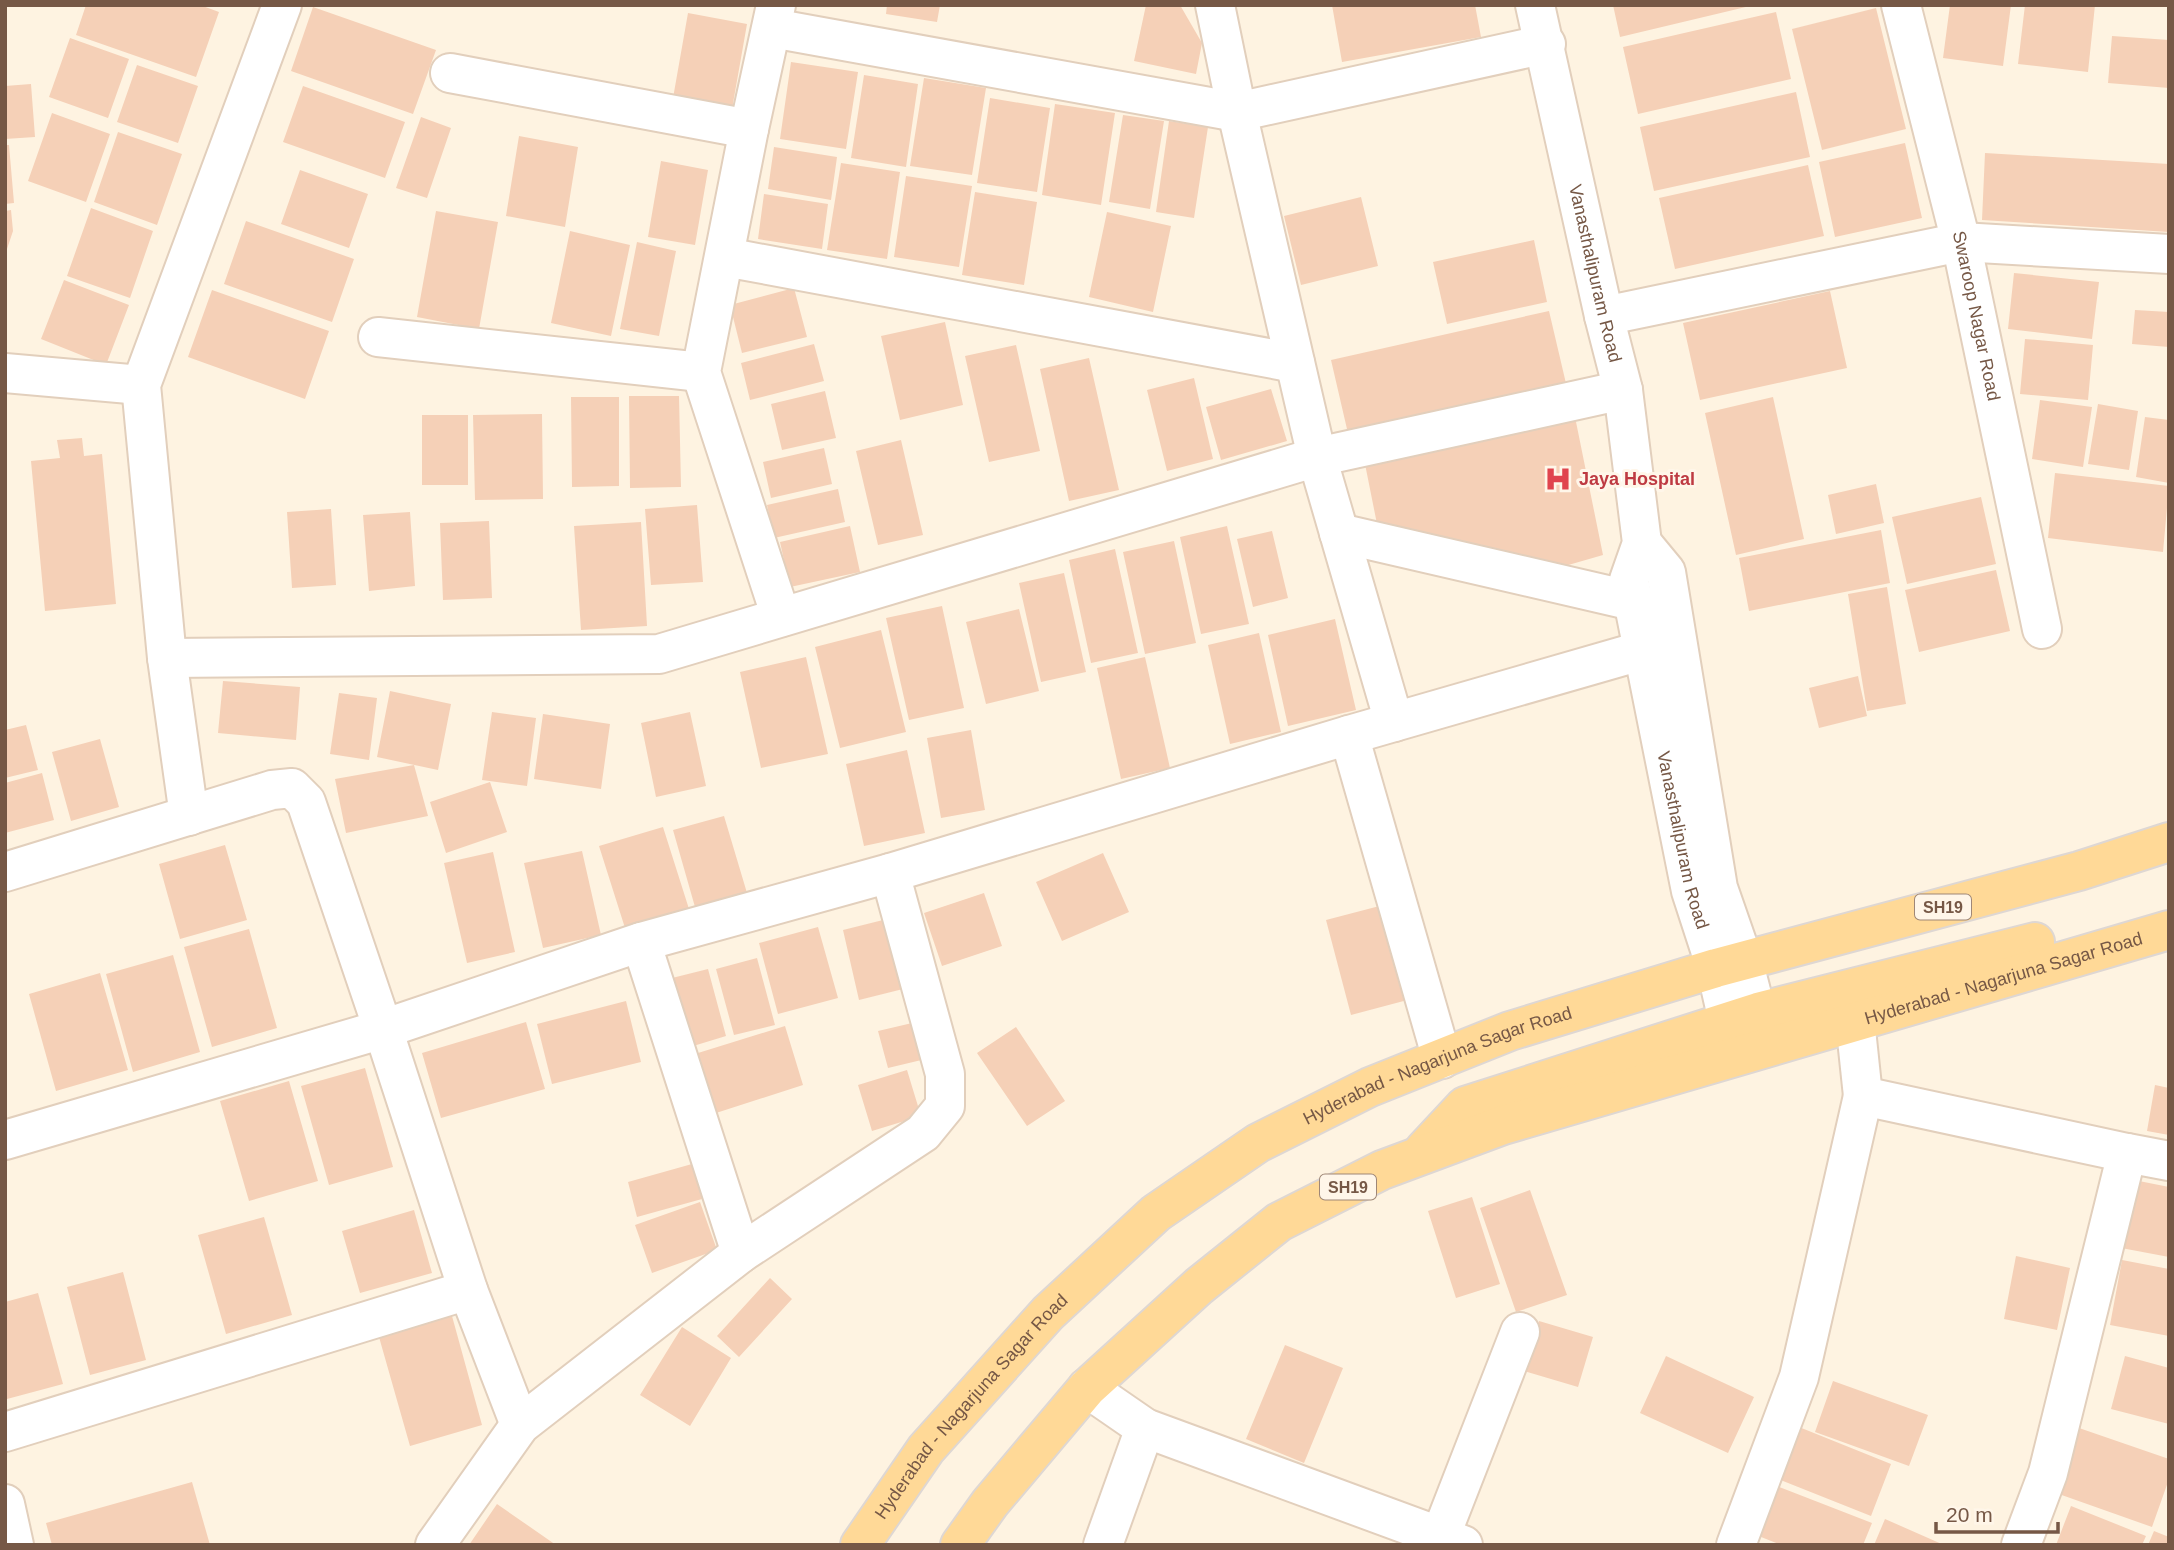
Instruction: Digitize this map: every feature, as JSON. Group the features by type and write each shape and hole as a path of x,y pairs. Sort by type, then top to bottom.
{"main road":[{"name":"Hyderabad - Nagarjuna Sagar Road","path":"860,1545 926,1450 1048,1313 1156,1213 1258,1143 1370,1087 1510,1031 1730,964 2079,871 2169,842"},
{"path":"1747,1034 2085,930 2124,943"},
{"name":"Hyderabad - Nagarjuna Sagar Road","path":"960,1545 990,1503 1087,1388 1199,1286 1279,1222 1382,1170 1747,1034 1855,1020 2169,930"}],"street":[{"path":"189,816 167,658 141,386 282,5"},
{"path":"1215,5 1317,457 1394,722"},
{"name":"Vanasthalipuram Road","path":"1535,5 1623,390 1642,543 1629,579 1691,891 1730,964"},
{"name":"Swaroop Nagar Road","path":"1901,5 1961,242 2042,629"},
{"path":"781,617 701,372 774,17 1237,112 1546,44"},
{"path":"450,73 749,129"},
{"path":"1604,316 1961,242 2169,254"},
{"path":"725,257 1296,363"},
{"path":"378,337 701,372"},
{"path":"5,373 141,386"},
{"path":"167,658 659,654 1317,457 1623,390"},
{"path":"1339,533 1633,601"},
{"name":"Vanasthalipuram Road","path":"1642,543 1666,572 1730,964 1747,1034"},
{"path":"5,1140 383,1029 640,942 890,873 1349,735 1644,650"},
{"path":"1349,735 1442,1059"},
{"path":"5,872 272,790 292,788 306,802 468,1290 520,1425"},
{"path":"435,1545 520,1425 741,1253 923,1133 944,1107 945,1074 890,873"},
{"path":"640,942 741,1253"},
{"path":"1736,1545 1798,1377 1863,1096 1855,1020"},
{"path":"1863,1096 2169,1161"},
{"path":"2021,1545 2049,1473 2127,1153"},
{"path":"5,1432 468,1290"},
{"path":"1087,1388 1145,1428 1447,1542 1520,1332"},
{"path":"1103,1545 1145,1428"},
{"path":"5,1504 14,1545"}],"building":[{"path":"86,5 200,5 219,12 196,77 76,35"},
{"path":"887,5 940,5 937,22 886,14"},
{"path":"1146,5 1180,5 1202,43 1196,74 1134,61"},
{"path":"1332,5 1475,5 1481,37 1342,62"},
{"path":"1613,5 1750,5 1750,6 1620,37"},
{"path":"1950,5 2011,5 2003,66 1943,58"},
{"path":"2025,5 2095,5 2088,72 2018,64"},
{"path":"313,7 436,50 413,114 291,71"},
{"path":"1876,8 1906,129 1822,150 1792,29"},
{"path":"1776,12 1791,79 1638,114 1623,47"},
{"path":"688,13 747,24 732,109 673,98"},
{"path":"2112,36 2169,40 2169,88 2108,83"},
{"path":"70,38 129,59 108,118 49,97"},
{"path":"791,62 858,72 846,149 780,139"},
{"path":"137,65 198,86 178,143 117,122"},
{"path":"864,75 918,84 906,167 851,158"},
{"path":"924,78 986,88 972,175 910,166"},
{"path":"31,84 35,137 5,139 5,86"},
{"path":"303,86 405,122 385,178 283,142"},
{"path":"1796,92 1810,157 1654,191 1640,127"},
{"path":"990,98 1050,108 1037,192 977,183"},
{"path":"1055,104 1115,113 1101,205 1042,195"},
{"path":"52,113 110,134 86,202 28,181"},
{"path":"1123,115 1164,121 1150,209 1109,202"},
{"path":"421,117 451,128 427,198 396,188"},
{"path":"1169,121 1208,127 1194,218 1156,212"},
{"path":"118,132 182,154 157,225 94,202"},
{"path":"519,136 578,147 565,227 506,216"},
{"path":"1905,143 1922,218 1835,237 1819,162"},
{"path":"5,145 9,145 14,203 5,204"},
{"path":"774,147 837,157 831,200 768,189"},
{"path":"1985,153 2169,164 2169,232 1982,220"},
{"path":"661,161 708,170 695,245 648,237"},
{"path":"841,163 900,172 887,259 827,250"},
{"path":"1808,165 1824,236 1675,269 1659,198"},
{"path":"300,170 368,194 349,248 281,224"},
{"path":"906,176 972,186 959,267 894,257"},
{"path":"975,192 1037,202 1024,285 962,275"},
{"path":"764,194 828,204 822,249 758,239"},
{"path":"1361,197 1378,266 1301,285 1284,216"},
{"path":"91,208 153,231 130,298 67,276"},
{"path":"11,210 13,231 6,252 5,211"},
{"path":"436,211 498,222 479,329 417,317"},
{"path":"1107,212 1171,226 1153,312 1089,297"},
{"path":"246,221 354,259 332,322 224,284"},
{"path":"570,231 630,245 611,336 551,323"},
{"path":"1534,240 1547,302 1447,324 1433,262"},
{"path":"637,242 676,251 659,336 620,329"},
{"path":"2014,273 2099,282 2092,339 2008,329"},
{"path":"64,280 129,305 106,365 41,339"},
{"path":"794,288 807,337 742,353 730,305"},
{"path":"212,290 329,331 305,399 188,357"},
{"path":"1830,291 1847,368 1700,400 1683,323"},
{"path":"2135,310 2169,312 2169,347 2132,344"},
{"path":"1549,311 1568,392 1350,442 1331,360"},
{"path":"945,322 963,405 900,420 881,336"},
{"path":"2025,339 2093,345 2088,400 2020,394"},
{"path":"814,344 824,381 750,400 741,363"},
{"path":"1016,345 1040,451 989,462 965,356"},
{"path":"1089,358 1119,490 1069,501 1040,369"},
{"path":"1194,378 1213,459 1167,471 1147,390"},
{"path":"1271,389 1287,441 1221,460 1206,407"},
{"path":"825,391 836,438 782,450 771,404"},
{"path":"629,396 679,396 681,487 630,488"},
{"path":"571,397 619,397 619,486 572,487"},
{"path":"1773,397 1804,539 1736,555 1705,413"},
{"path":"2040,400 2092,407 2083,467 2032,459"},
{"path":"2098,404 2138,411 2129,470 2088,464"},
{"path":"1574,412 1603,555 1551,570 1377,524 1363,454"},
{"path":"542,414 543,499 475,500 473,415"},
{"path":"422,415 468,415 468,485 422,485"},
{"path":"2145,417 2169,420 2169,483 2136,477"},
{"path":"82,438 84,456 102,454 116,604 45,611 31,461 60,458 57,440"},
{"path":"901,440 923,535 878,545 856,451"},
{"path":"824,448 832,484 771,498 763,462"},
{"path":"2055,473 2169,486 2163,552 2048,538"},
{"path":"1876,484 1884,523 1836,534 1828,495"},
{"path":"838,489 845,522 774,538 767,505"},
{"path":"1981,497 1996,564 1907,584 1892,517"},
{"path":"697,505 703,582 651,585 645,509"},
{"path":"331,509 336,585 292,588 287,512"},
{"path":"410,512 415,586 369,591 363,515"},
{"path":"489,521 492,598 443,600 440,523"},
{"path":"641,522 647,626 581,630 574,526"},
{"path":"850,526 860,572 790,587 780,542"},
{"path":"1227,526 1249,624 1201,634 1180,537"},
{"path":"1881,530 1890,583 1749,611 1739,558"},
{"path":"1272,531 1288,598 1253,607 1237,539"},
{"path":"1174,541 1196,643 1145,654 1123,552"},
{"path":"1115,549 1138,653 1091,663 1069,560"},
{"path":"1996,570 2010,631 1919,652 1905,590"},
{"path":"1064,573 1086,672 1041,682 1019,583"},
{"path":"1887,587 1906,704 1867,711 1848,594"},
{"path":"942,606 964,708 909,720 886,618"},
{"path":"1019,609 1039,691 986,704 966,622"},
{"path":"1335,619 1356,710 1288,726 1268,635"},
{"path":"881,630 906,732 840,748 815,647"},
{"path":"1259,633 1281,732 1230,744 1208,645"},
{"path":"806,657 828,754 761,768 740,672"},
{"path":"1145,657 1170,768 1121,779 1097,668"},
{"path":"1858,676 1867,716 1819,728 1809,688"},
{"path":"223,681 300,687 296,740 218,733"},
{"path":"390,691 451,704 438,770 377,757"},
{"path":"339,693 377,698 369,760 330,754"},
{"path":"492,712 536,718 527,786 482,780"},
{"path":"690,712 706,786 656,797 641,723"},
{"path":"543,714 610,724 601,789 534,779"},
{"path":"26,725 38,770 5,778 5,730"},
{"path":"971,730 985,810 941,818 927,738"},
{"path":"100,739 119,807 71,821 52,752"},
{"path":"907,750 925,833 864,846 846,764"},
{"path":"414,765 428,816 346,833 335,779"},
{"path":"42,773 54,820 5,833 5,783"},
{"path":"490,782 507,832 446,853 430,802"},
{"path":"724,816 747,893 695,907 673,830"},
{"path":"663,827 689,909 625,928 599,846"},
{"path":"225,845 247,920 180,939 159,864"},
{"path":"582,851 601,935 543,948 524,863"},
{"path":"493,852 515,952 467,963 444,863"},
{"path":"1103,853 1129,912 1062,941 1036,882"},
{"path":"984,893 1002,946 942,966 924,913"},
{"path":"1391,903 1415,998 1351,1015 1326,920"},
{"path":"895,917 911,987 859,1000 843,930"},
{"path":"818,927 838,998 778,1014 759,943"},
{"path":"249,929 277,1028 212,1047 184,947"},
{"path":"173,955 200,1052 133,1072 106,974"},
{"path":"757,958 775,1025 734,1035 716,969"},
{"path":"708,969 726,1036 690,1047 672,978"},
{"path":"100,973 128,1070 56,1091 29,994"},
{"path":"626,1001 641,1062 552,1084 537,1024"},
{"path":"925,1020 934,1057 888,1068 878,1031"},
{"path":"526,1022 545,1089 441,1118 422,1053"},
{"path":"785,1026 803,1085 716,1113 698,1053"},
{"path":"1016,1027 1065,1101 1027,1126 977,1053"},
{"path":"365,1068 393,1167 329,1185 301,1086"},
{"path":"907,1070 921,1116 872,1131 858,1085"},
{"path":"289,1081 318,1181 249,1201 220,1101"},
{"path":"2155,1085 2169,1088 2169,1135 2147,1131"},
{"path":"692,1164 702,1199 637,1217 628,1182"},
{"path":"2129,1179 2169,1187 2169,1257 2116,1247"},
{"path":"1530,1190 1567,1295 1516,1312 1480,1208"},
{"path":"1472,1197 1500,1284 1456,1298 1428,1211"},
{"path":"700,1202 717,1250 652,1273 635,1225"},
{"path":"414,1210 432,1273 360,1293 342,1231"},
{"path":"264,1217 292,1315 226,1334 198,1235"},
{"path":"2016,1256 2070,1268 2057,1330 2004,1319"},
{"path":"2122,1260 2169,1269 2169,1336 2110,1325"},
{"path":"123,1272 146,1360 90,1375 67,1287"},
{"path":"770,1278 792,1299 739,1357 717,1336"},
{"path":"38,1293 63,1384 7,1399 5,1302"},
{"path":"452,1316 482,1425 410,1446 379,1337"},
{"path":"1539,1321 1593,1337 1578,1387 1524,1371"},
{"path":"682,1327 731,1358 690,1426 640,1395"},
{"path":"1285,1345 1343,1368 1304,1463 1246,1439"},
{"path":"1666,1356 1754,1397 1728,1453 1640,1413"},
{"path":"2125,1356 2169,1368 2169,1424 2111,1409"},
{"path":"1833,1381 1928,1415 1909,1466 1815,1432"},
{"path":"1794,1425 1891,1464 1871,1516 1773,1477"},
{"path":"2079,1428 2169,1459 2169,1479 2152,1527 2056,1493"},
{"path":"192,1482 210,1545 52,1545 46,1523"},
{"path":"1774,1485 1872,1523 1863,1545 1781,1545 1756,1535"},
{"path":"497,1504 556,1545 469,1545"},
{"path":"2071,1506 2146,1536 2142,1545 2056,1545"},
{"path":"1885,1519 1944,1545 1874,1545"},
{"path":"2154,1531 2169,1537 2169,1545 2148,1545"}],"place":[{"name":"Jaya Hospital","path":"1558,479"}]}
